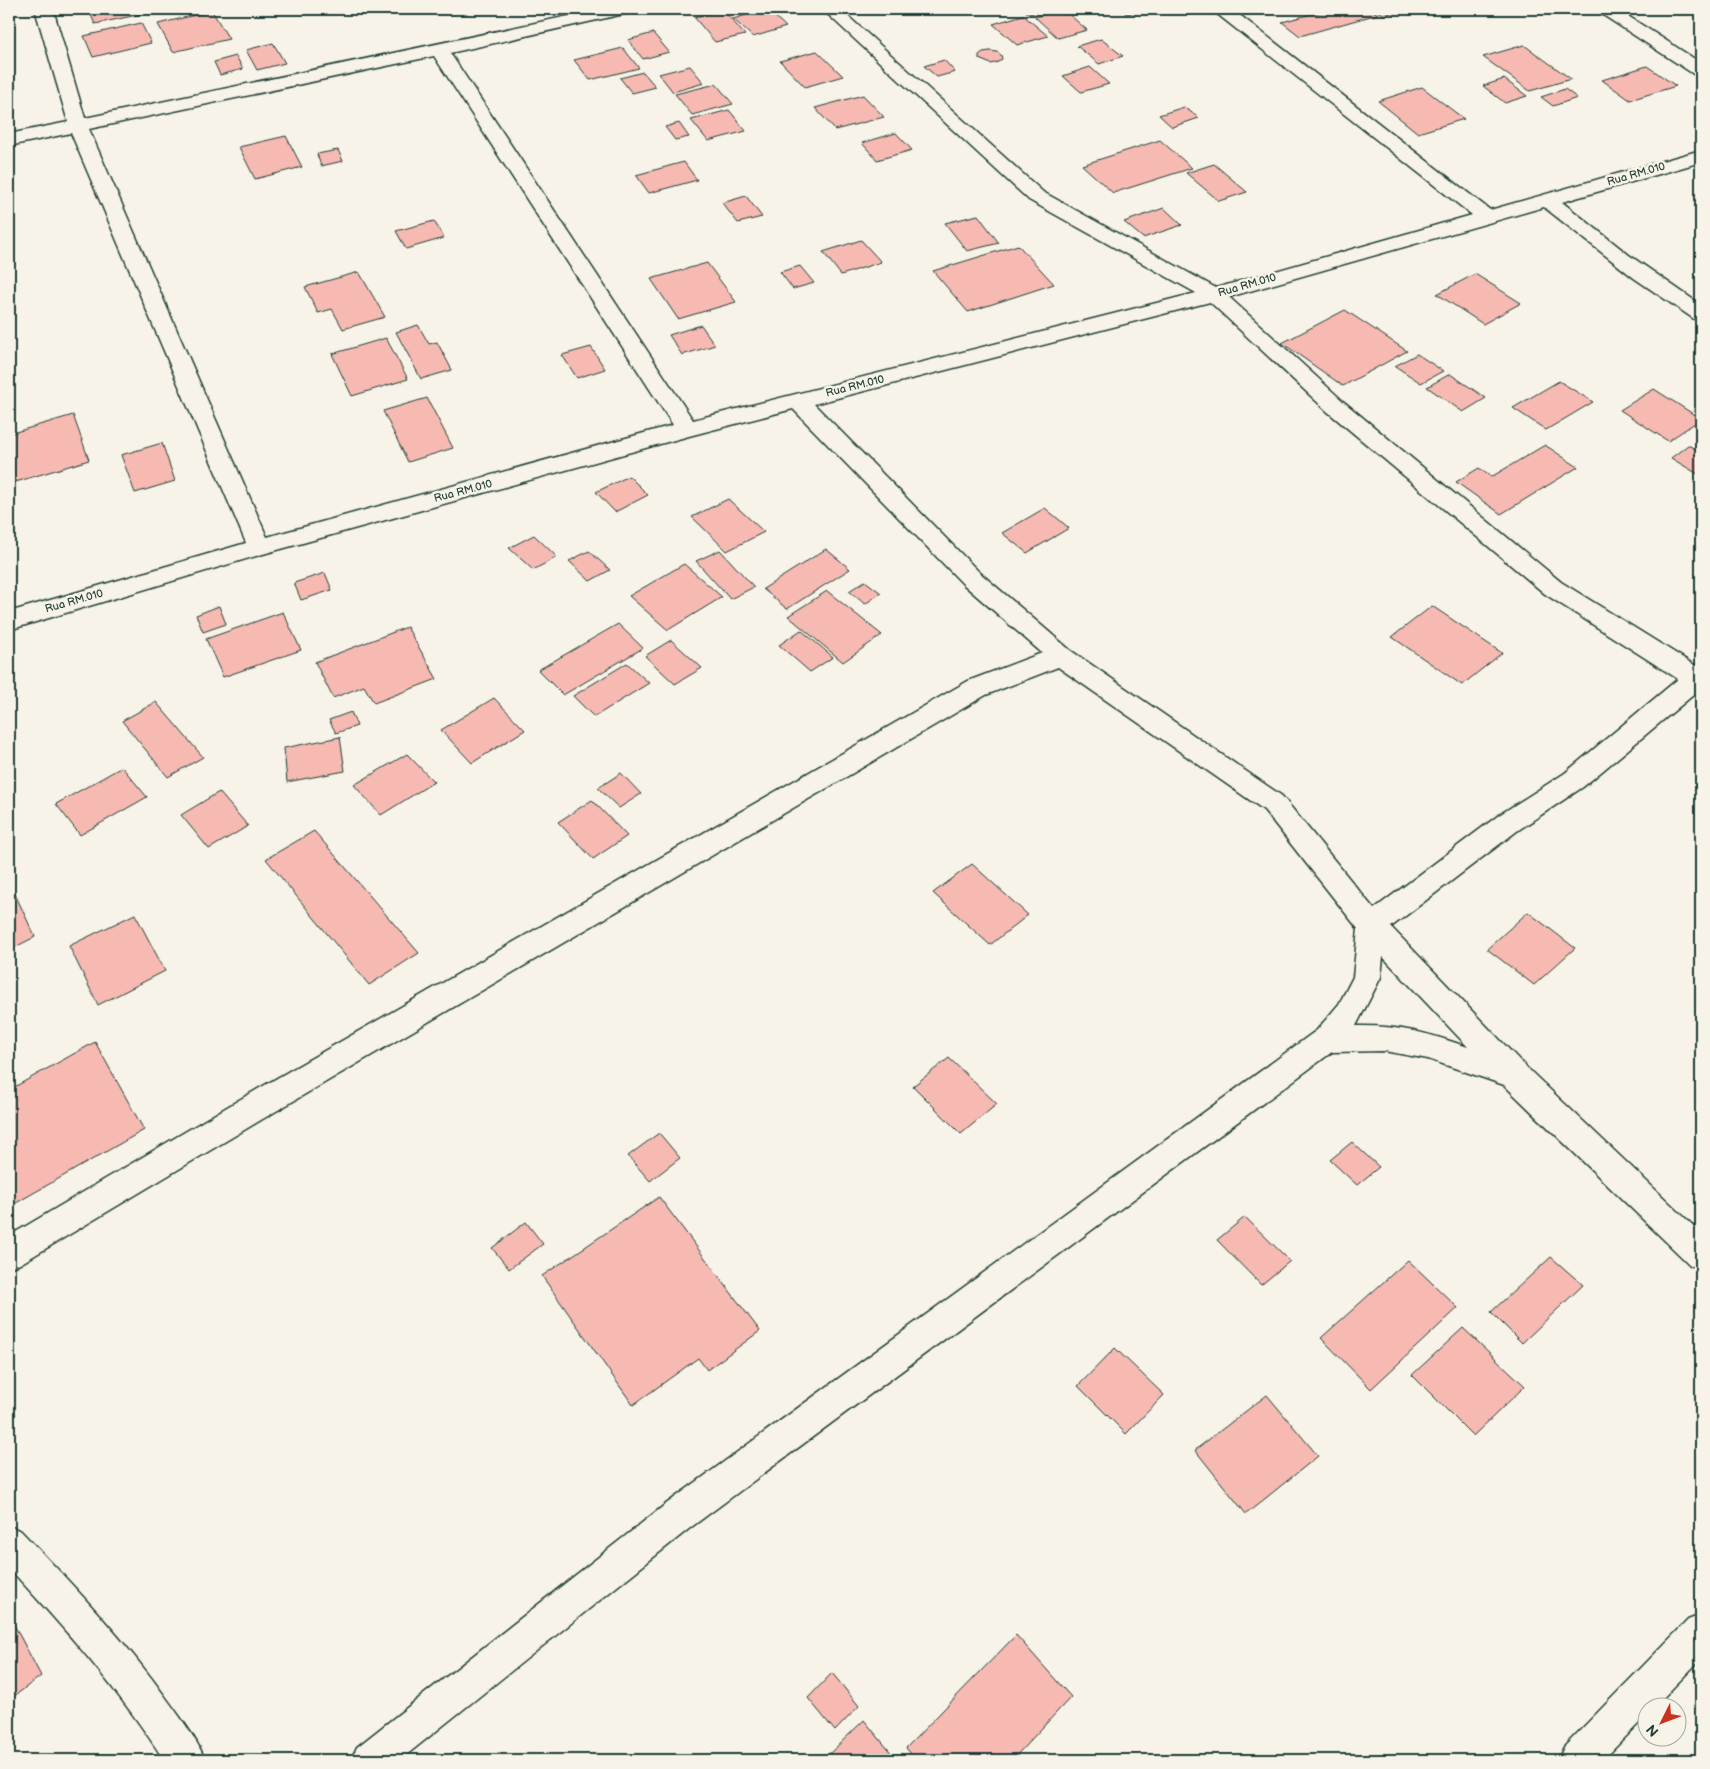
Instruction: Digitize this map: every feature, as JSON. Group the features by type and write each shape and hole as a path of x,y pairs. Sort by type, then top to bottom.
{"street":[{"path":"44,9 78,126 260,547"},
{"path":"9,140 439,50 624,9"},
{"path":"370,1760 678,1516 1327,1039 1349,1013 1367,976 1372,926 1508,823 1574,780 1699,678 1553,588 1336,407 1214,294 1036,196 830,9"},
{"path":"1222,9 1487,217"},
{"path":"1606,9 1701,71"},
{"path":"439,50 687,429"},
{"name":"Rua RM.010","path":"9,620 260,547 687,429 1214,294 1701,156"},
{"path":"1548,200 1613,254 1667,293 1701,314"},
{"path":"798,401 971,578 1061,656 1273,803 1372,926 1514,1075 1701,1254"},
{"path":"9,1253 250,1110 977,688 1061,656"},
{"path":"1327,1039 1384,1038 1428,1046 1514,1075"},
{"path":"9,1542 120,1669 170,1734 186,1760"},
{"path":"1577,1760 1701,1632"}],"building":[{"path":"109,9 155,9 156,11 95,24 90,13"},
{"path":"767,9 786,27 753,37 733,19"},
{"path":"1023,9 1050,9 1029,14"},
{"path":"1063,9 1087,30 1058,38 1035,17"},
{"path":"1121,9 1153,9 1126,14"},
{"path":"1330,9 1370,9 1378,14 1300,36 1282,22"},
{"path":"1375,9 1406,9 1384,15"},
{"path":"723,10 745,35 715,42 694,17"},
{"path":"212,11 229,39 173,52 158,24"},
{"path":"1023,15 1048,36 1017,45 993,24"},
{"path":"141,23 151,43 93,57 84,36"},
{"path":"653,33 669,52 643,59 628,40"},
{"path":"1101,39 1123,56 1099,64 1077,46"},
{"path":"273,43 285,63 257,70 246,50"},
{"path":"1524,45 1571,79 1530,91 1483,57"},
{"path":"623,48 639,68 590,80 574,60"},
{"path":"817,51 843,76 805,87 780,61"},
{"path":"983,52 997,52 1001,55 1002,59 991,64 979,59 979,55"},
{"path":"236,56 243,69 220,75 214,62"},
{"path":"944,60 955,72 937,77 924,66"},
{"path":"690,66 704,83 673,92 659,74"},
{"path":"1647,66 1676,86 1630,100 1602,80"},
{"path":"1090,67 1109,84 1081,92 1063,76"},
{"path":"643,72 656,87 632,93 620,78"},
{"path":"1504,79 1527,96 1505,103 1483,86"},
{"path":"716,84 733,104 692,115 675,94"},
{"path":"1422,87 1464,119 1418,133 1378,101"},
{"path":"1565,89 1577,98 1553,106 1541,97"},
{"path":"863,95 884,117 835,130 815,108"},
{"path":"1184,107 1199,118 1172,127 1159,115"},
{"path":"729,110 746,131 708,141 691,120"},
{"path":"679,123 689,137 675,140 665,127"},
{"path":"896,133 912,150 877,160 862,143"},
{"path":"286,136 302,167 255,179 239,147"},
{"path":"1160,140 1192,168 1113,193 1082,165"},
{"path":"338,150 343,161 321,166 317,154"},
{"path":"684,162 697,180 649,193 636,175"},
{"path":"1214,164 1247,192 1219,201 1186,173"},
{"path":"746,196 762,217 738,223 722,203"},
{"path":"1164,208 1182,225 1143,238 1124,222"},
{"path":"978,215 999,243 967,251 945,223"},
{"path":"434,221 444,238 406,249 396,231"},
{"path":"861,240 881,262 841,275 823,252"},
{"path":"1018,245 1054,284 968,312 933,271"},
{"path":"707,263 736,302 678,319 651,279"},
{"path":"800,266 814,283 793,289 780,272"},
{"path":"359,272 385,317 343,329 332,309 318,313 305,287"},
{"path":"1475,274 1521,303 1483,324 1437,294"},
{"path":"1345,310 1407,351 1343,386 1282,343"},
{"path":"418,325 429,344 437,342 452,370 421,379 396,332"},
{"path":"701,325 715,345 682,355 669,335"},
{"path":"386,338 408,379 352,396 332,354"},
{"path":"591,347 605,369 577,378 562,355"},
{"path":"1417,354 1443,371 1421,383 1395,366"},
{"path":"1450,374 1486,398 1463,412 1427,387"},
{"path":"1559,381 1593,402 1546,430 1513,408"},
{"path":"1654,389 1701,419 1668,441 1620,410"},
{"path":"427,398 453,448 408,462 383,411"},
{"path":"73,415 89,460 9,484 9,434"},
{"path":"162,443 175,481 135,493 121,455"},
{"path":"1545,445 1578,467 1501,514 1456,482 1479,468 1491,477"},
{"path":"1688,445 1701,452 1701,476 1671,458"},
{"path":"629,476 648,495 615,512 596,492"},
{"path":"728,499 764,532 727,551 692,517"},
{"path":"1045,508 1069,528 1027,553 1002,533"},
{"path":"534,535 557,557 533,570 509,548"},
{"path":"826,549 850,569 787,609 763,589"},
{"path":"720,550 754,587 730,599 696,561"},
{"path":"589,551 610,570 590,581 569,561"},
{"path":"684,564 722,597 668,630 629,596"},
{"path":"325,573 332,590 301,600 294,583"},
{"path":"865,581 881,593 865,604 849,591"},
{"path":"827,591 882,635 843,662 788,616"},
{"path":"219,606 226,624 203,632 196,615"},
{"path":"1432,606 1502,653 1462,685 1392,637"},
{"path":"283,612 301,650 223,677 206,639"},
{"path":"618,624 643,648 563,695 538,670"},
{"path":"407,627 437,679 374,703 364,686 333,698 315,662"},
{"path":"801,630 833,657 810,672 779,645"},
{"path":"671,640 702,668 675,684 645,656"},
{"path":"627,663 649,683 594,717 573,696"},
{"path":"494,698 525,730 472,763 441,730"},
{"path":"156,702 203,757 168,777 122,721"},
{"path":"351,712 357,726 336,733 329,720"},
{"path":"340,737 345,771 287,782 284,748"},
{"path":"407,754 434,782 381,815 354,785"},
{"path":"122,767 147,797 80,835 56,804"},
{"path":"621,773 641,794 619,808 598,788"},
{"path":"219,792 248,826 209,849 181,815"},
{"path":"592,800 627,836 593,859 558,822"},
{"path":"314,831 419,953 369,985 266,859"},
{"path":"972,864 1028,915 990,945 933,893"},
{"path":"9,881 35,937 9,950"},
{"path":"1528,912 1575,948 1534,985 1487,949"},
{"path":"135,914 165,971 98,1005 69,946"},
{"path":"95,1042 144,1130 9,1207 9,1090"},
{"path":"949,1058 997,1104 961,1134 913,1086"},
{"path":"659,1133 680,1158 650,1181 628,1156"},
{"path":"1352,1142 1379,1167 1357,1185 1330,1160"},
{"path":"659,1197 760,1331 707,1370 698,1358 633,1405 542,1276"},
{"path":"1245,1217 1290,1261 1261,1285 1217,1240"},
{"path":"526,1222 543,1244 509,1269 492,1248"},
{"path":"1551,1257 1583,1285 1522,1343 1491,1312"},
{"path":"1408,1260 1458,1308 1371,1389 1321,1338"},
{"path":"1463,1328 1525,1386 1473,1436 1412,1375"},
{"path":"1115,1348 1164,1395 1126,1434 1078,1386"},
{"path":"1267,1395 1318,1456 1246,1514 1195,1450"},
{"path":"11,1619 41,1676 9,1700 9,1620"},
{"path":"1016,1635 1071,1697 1012,1760 916,1760 906,1748"},
{"path":"832,1673 859,1706 835,1731 808,1698"},
{"path":"864,1720 897,1760 823,1760"}]}
